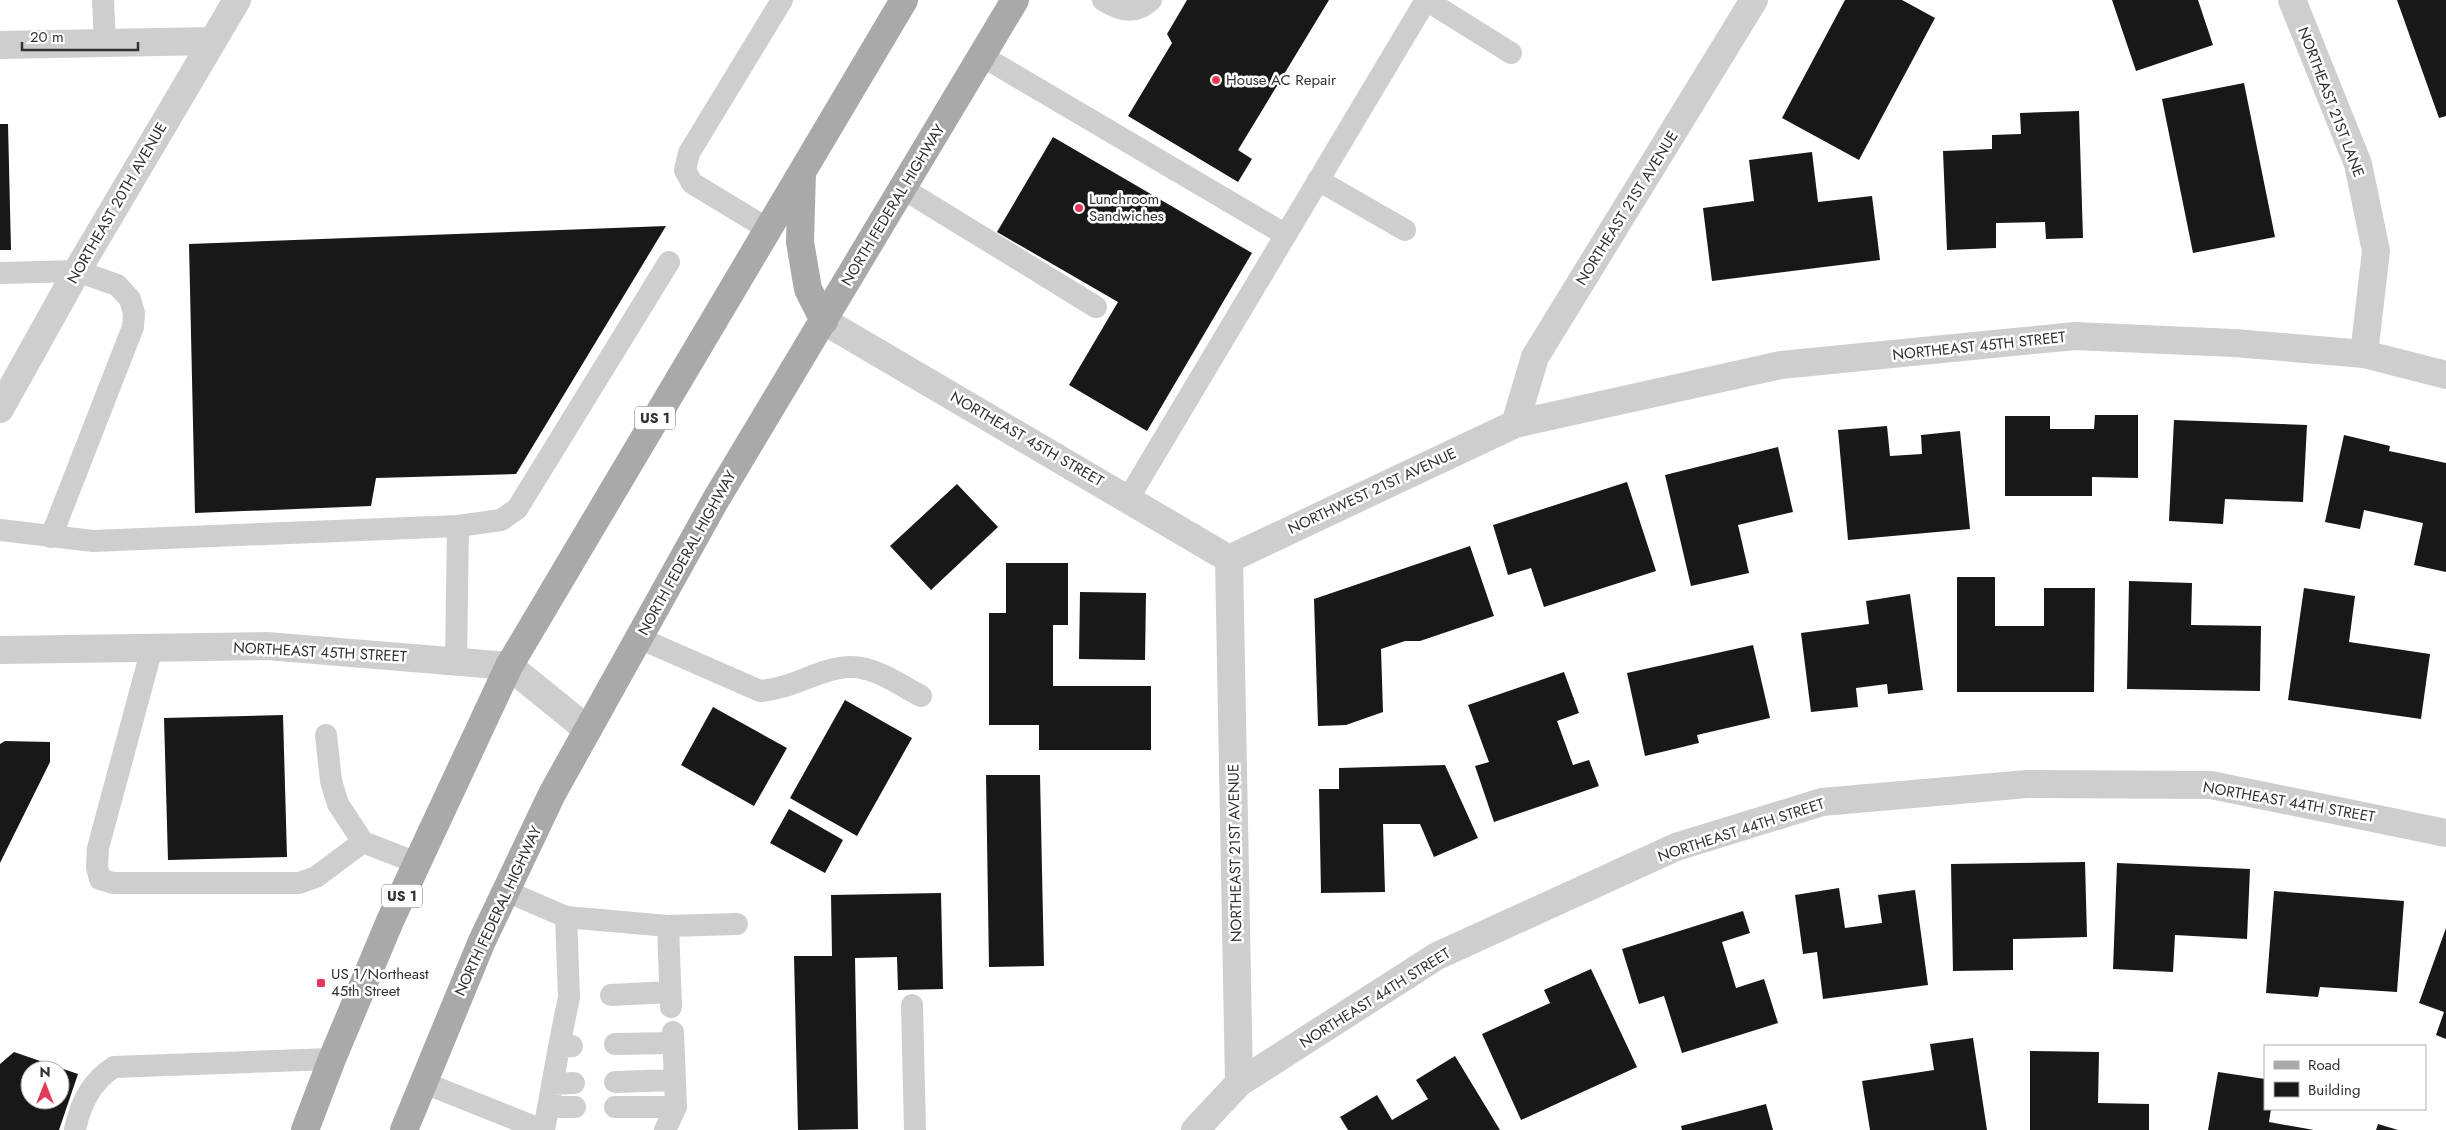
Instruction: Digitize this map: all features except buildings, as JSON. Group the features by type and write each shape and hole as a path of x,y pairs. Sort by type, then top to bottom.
{"main road":[{"name":"US 1","path":"305,1130 332,1059 417,863 509,666 904,0"},
{"name":"NORTH FEDERAL HIGHWAY","path":"404,1130 422,1082 506,891 552,794 715,501 1015,0"},
{"path":"802,171 800,242 808,289 824,321"}],"street":[{"name":"NORTHEAST 20TH AVENUE","path":"0,409 76,271 237,0"},
{"name":"NORTHEAST 21ST AVENUE","path":"1515,424 1535,357 1754,0"},
{"name":"NORTHEAST 21ST LANE","path":"2292,0 2358,164 2376,251 2364,354"},
{"path":"0,45 212,41"},
{"name":"NORTHEAST 45TH STREET","path":"824,321 1229,559"},
{"name":"NORTHEAST 45TH STREET","path":"1515,424 1781,365 2075,336 2234,343 2364,354 2446,375"},
{"name":"NORTHWEST 21ST AVENUE","path":"1229,559 1515,424"},
{"name":"NORTHEAST 21ST AVENUE","path":"1229,559 1240,1084"},
{"name":"NORTHEAST 45TH STREET","path":"0,650 267,646 509,666"},
{"path":"509,666 588,730"},
{"name":"NORTHEAST 44TH STREET","path":"1240,1084 1437,956 1676,847 1822,802 2027,784 2211,785 2446,834"},
{"path":"1196,1130 1240,1084"}],"lane":[{"path":"103,0 104,43"},
{"path":"768,229 692,183 685,170 689,153 782,0"},
{"path":"1103,0 1115,7 1130,10 1142,8 1151,0"},
{"path":"1128,498 1426,0 1511,53"},
{"path":"982,56 1286,235"},
{"path":"1318,180 1405,230"},
{"path":"902,188 1096,307"},
{"path":"0,530 93,540 458,526 500,520 518,510 669,262"},
{"path":"0,273 76,271 117,285 130,299 134,313 132,327 52,537"},
{"path":"456,661 458,526"},
{"path":"639,638 760,691 779,690 834,669 851,667 871,670 921,696"},
{"path":"152,648 98,848 97,867 100,879 113,883 299,883 316,877 363,842"},
{"path":"326,735 331,781 338,804 363,842 417,863"},
{"path":"506,891 566,917 668,926 737,924"},
{"path":"422,1082 543,1130 552,1084 565,1046 569,997 566,917"},
{"path":"611,995 671,999 668,926"},
{"path":"912,1005 916,1130"},
{"path":"615,1044 673,1037 676,1107 666,1130"},
{"path":"75,1130 86,1096 101,1075 114,1067 332,1059"},
{"path":"616,1082 674,1080"},
{"path":"552,1084 574,1084"},
{"path":"548,1107 575,1107"},
{"path":"615,1107 676,1107"}],"place":[{"name":"House AC Repair","path":"1216,80"},
{"name":"Lunchroom Sandwiches","path":"1079,208"},
{"name":"US 1/Northeast 45th Street","path":"321,983"}]}
